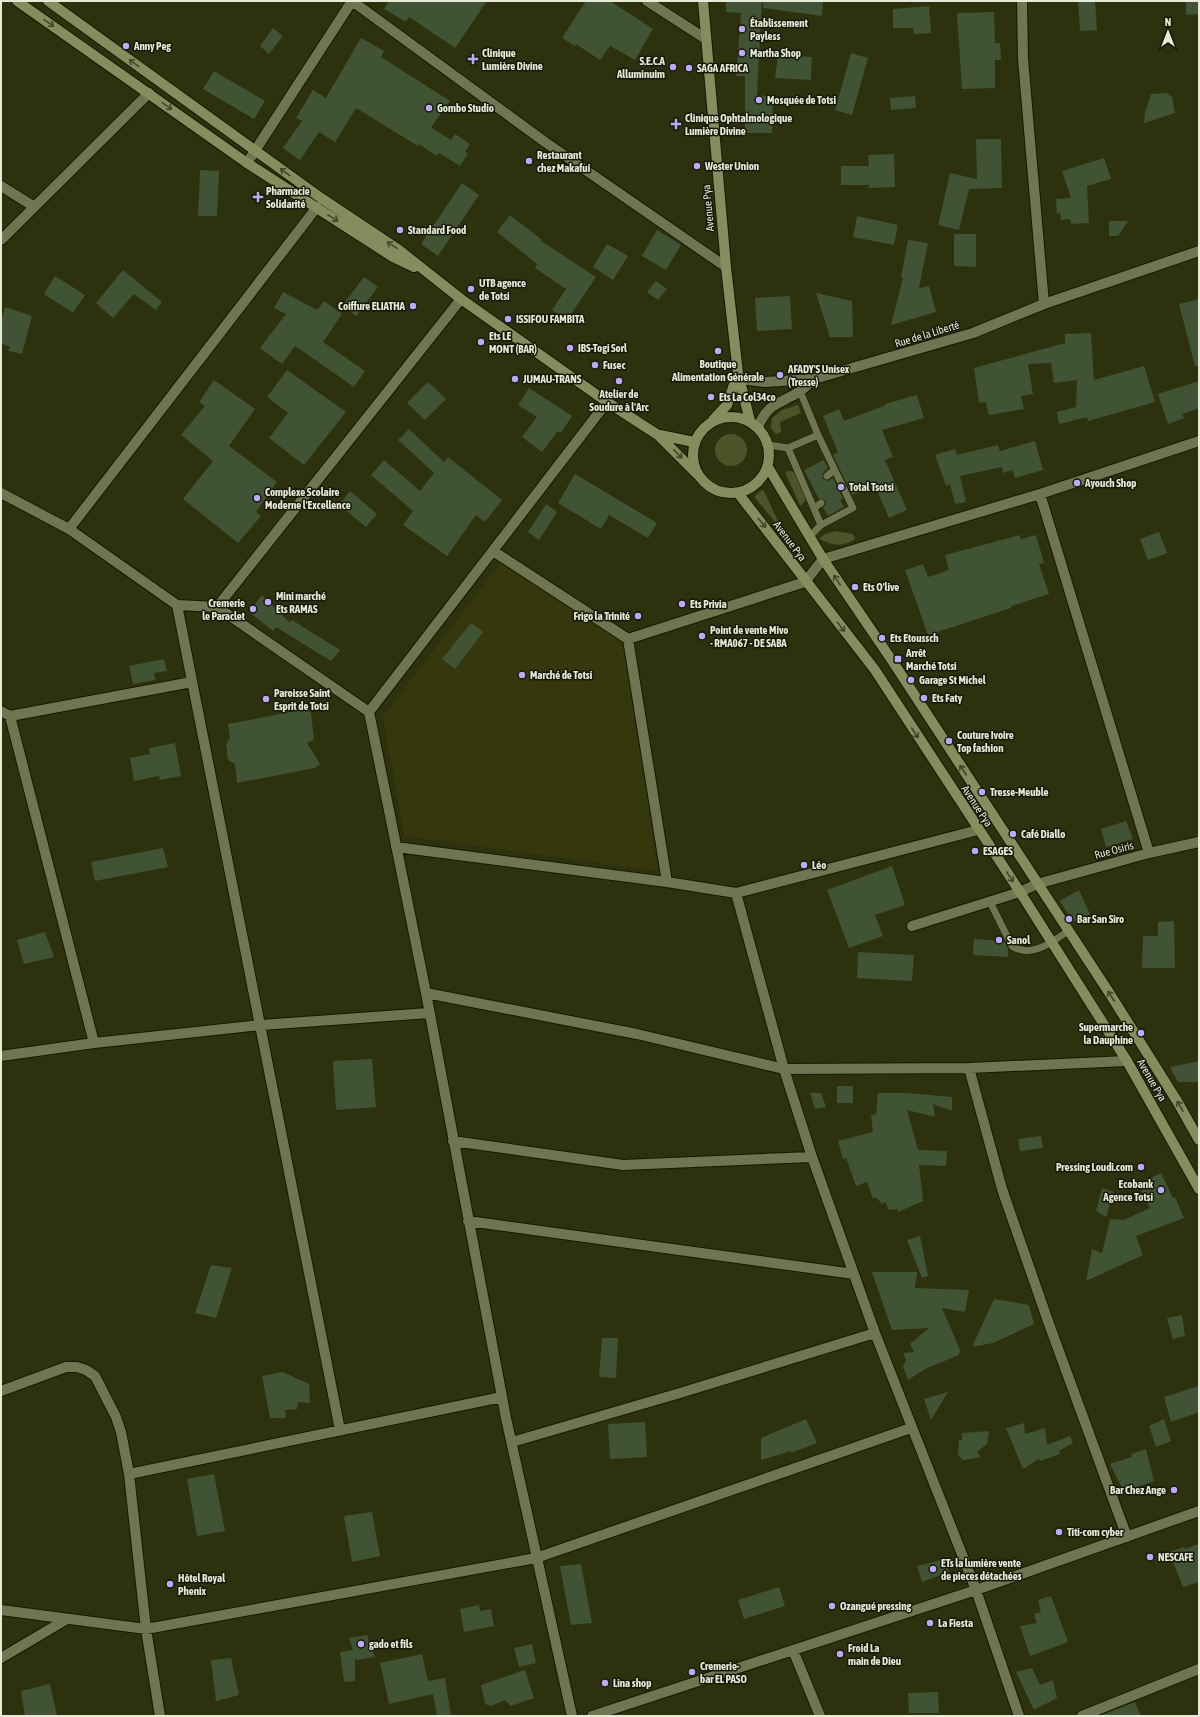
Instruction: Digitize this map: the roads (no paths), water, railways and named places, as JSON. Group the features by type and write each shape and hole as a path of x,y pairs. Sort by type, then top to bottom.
{"main road":[{"path":"17,1 247,163 393,256 434,278"},
{"path":"48,1 321,198 399,250 461,299 607,402 658,435 705,483 714,490 726,493 738,493 751,488 761,479 768,467 770,456 769,445 764,435 754,424 737,417 724,417 711,422"},
{"name":"Avenue Pya","path":"703,1 726,267 739,376 754,424"},
{"path":"697,474 693,464 694,442 699,433 711,422 726,404 739,376"},
{"path":"658,435 694,442"},
{"name":"Avenue Pya","path":"768,467 823,559 908,685 1110,994 1177,1101 1199,1140"},
{"name":"Avenue Pya","path":"738,493 805,582 875,670 978,830 1020,892 1127,1061 1199,1189"}],"street":[{"path":"247,163 352,1 545,142 726,267"},
{"path":"647,1 706,39"},
{"path":"1022,1 1023,59 1044,304"},
{"path":"1,240 33,206 149,94"},
{"path":"1,186 33,206"},
{"path":"69,529 317,207"},
{"name":"Rue de la Liberté","path":"814,379 973,333 1044,304 1199,251"},
{"path":"217,606 461,299"},
{"path":"739,376 765,382 814,379"},
{"path":"754,424 769,408 800,391 814,379"},
{"path":"369,712 607,402"},
{"path":"628,639 805,582 823,559 1040,494 1199,441"},
{"path":"1,493 69,529 177,605 217,606 369,712 426,993 502,1397 536,1558 572,1716"},
{"path":"1040,494 1149,853"},
{"path":"493,551 628,639 667,882"},
{"path":"177,605 340,1430"},
{"path":"94,1043 5,713 192,682"},
{"path":"396,847 667,882 736,894 978,830"},
{"name":"Rue Osiris","path":"912,926 1020,892 1037,884 1149,853 1199,842"},
{"path":"736,894 784,1069 812,1157 875,1333 911,1428 976,1590 1019,1716"},
{"path":"426,993 630,1032 784,1069 969,1068 1127,1061"},
{"path":"1,1056 94,1043 261,1025 429,1013"},
{"path":"969,1068 1005,1196 1048,1324 1127,1538"},
{"path":"453,1142 623,1165 812,1157"},
{"path":"468,1221 854,1274"},
{"path":"512,1442 680,1393 875,1333"},
{"path":"1,1391 66,1367 77,1367 86,1370 95,1376 116,1417 129,1474 146,1630 160,1716"},
{"path":"129,1474 502,1397"},
{"path":"1,1610 146,1630 536,1558 911,1428"},
{"path":"592,1716 976,1590 1127,1538 1199,1511"},
{"path":"1,1658 67,1619"},
{"path":"792,1650 820,1716"},
{"path":"1082,1716 1199,1669"}],"lane":[{"path":"800,391 818,435 853,508 821,525 810,536"},
{"path":"769,445 788,448 818,435"},
{"path":"788,448 809,488 814,508 821,525"},
{"path":"827,476 834,470"},
{"path":"836,493 843,488"},
{"path":"814,508 821,503"},
{"path":"990,902 1012,946 1019,950 1029,952 1052,942 1068,931"}],"place":[{"name":"Établissement Payless","path":"742,29"},
{"name":"Anny Peg","path":"126,46"},
{"name":"Martha Shop","path":"742,53"},
{"name":"Clinique Lumière Divine","path":"473,59"},
{"name":"S.E.C.A Alluminuim","path":"673,67"},
{"name":"SAGA AFRICA","path":"689,68"},
{"name":"Mosquée de Totsi","path":"759,100"},
{"name":"Gombo Studio","path":"429,108"},
{"name":"Clinique Ophtalmologique Lumière Divine","path":"676,124"},
{"name":"Restaurant chez Makafui","path":"529,161"},
{"name":"Wester Union","path":"697,166"},
{"name":"Pharmacie Solidarité","path":"258,197"},
{"name":"Standard Food","path":"400,230"},
{"name":"UTB agence de Totsi","path":"471,289"},
{"name":"Coiffure ELIATHA","path":"413,306"},
{"name":"ISSIFOU FAMBITA","path":"508,319"},
{"name":"Ets LE MONT (BAR)","path":"481,342"},
{"name":"IBS-Togi Sorl","path":"570,348"},
{"name":"Boutique Alimentation Générale","path":"718,351"},
{"name":"Fusec","path":"595,365"},
{"name":"AFADY'S Unisex (Tresse)","path":"780,375"},
{"name":"JUMAU-TRANS","path":"515,379"},
{"name":"Atelier de Soudure à l'Arc","path":"619,381"},
{"name":"Ets La Col34co","path":"711,397"},
{"name":"Ayouch Shop","path":"1077,483"},
{"name":"Total Tsotsi","path":"841,487"},
{"name":"Complexe Scolaire Moderne l'Excellence","path":"257,498"},
{"name":"Ets O'live","path":"855,587"},
{"name":"Mini marché Ets RAMAS","path":"268,602"},
{"name":"Ets Privia","path":"682,604"},
{"name":"Cremerie le Paraclet","path":"253,609"},
{"name":"Frigo la Trinité","path":"638,616"},
{"name":"Point de vente Mivo - RMA067 - DE SABA","path":"702,636"},
{"name":"Ets Etoussch","path":"882,638"},
{"name":"Arrêt Marché Totsi","path":"898,659"},
{"name":"Marché de Totsi","path":"522,675"},
{"name":"Garage St Michel","path":"911,680"},
{"name":"Ets Faty","path":"924,698"},
{"name":"Paroisse Saint Esprit de Totsi","path":"266,699"},
{"name":"Couture Ivoire Top fashion","path":"949,741"},
{"name":"Tresse-Meuble","path":"982,792"},
{"name":"Café Diallo","path":"1013,834"},
{"name":"ESAGES","path":"975,851"},
{"name":"Léo","path":"804,865"},
{"name":"Bar San Siro","path":"1069,919"},
{"name":"Sanol","path":"999,940"},
{"name":"Supermarche la Dauphine","path":"1141,1033"},
{"name":"Pressing Loudi.com","path":"1141,1167"},
{"name":"Ecobank Agence Totsi","path":"1161,1190"},
{"name":"Bar Chez Ange","path":"1174,1490"},
{"name":"Titi-com cyber","path":"1059,1532"},
{"name":"NESCAFE","path":"1150,1557"},
{"name":"ETs la lumière vente de pieces détachées","path":"933,1569"},
{"name":"Hôtel Royal Phenix","path":"170,1584"},
{"name":"Ozangué pressing","path":"832,1606"},
{"name":"La Fiesta","path":"930,1623"},
{"name":"gado et fils","path":"361,1644"},
{"name":"Froid La main de Dieu","path":"840,1654"},
{"name":"Cremerie- bar EL PASO","path":"692,1672"},
{"name":"Lina shop","path":"605,1683"}]}
